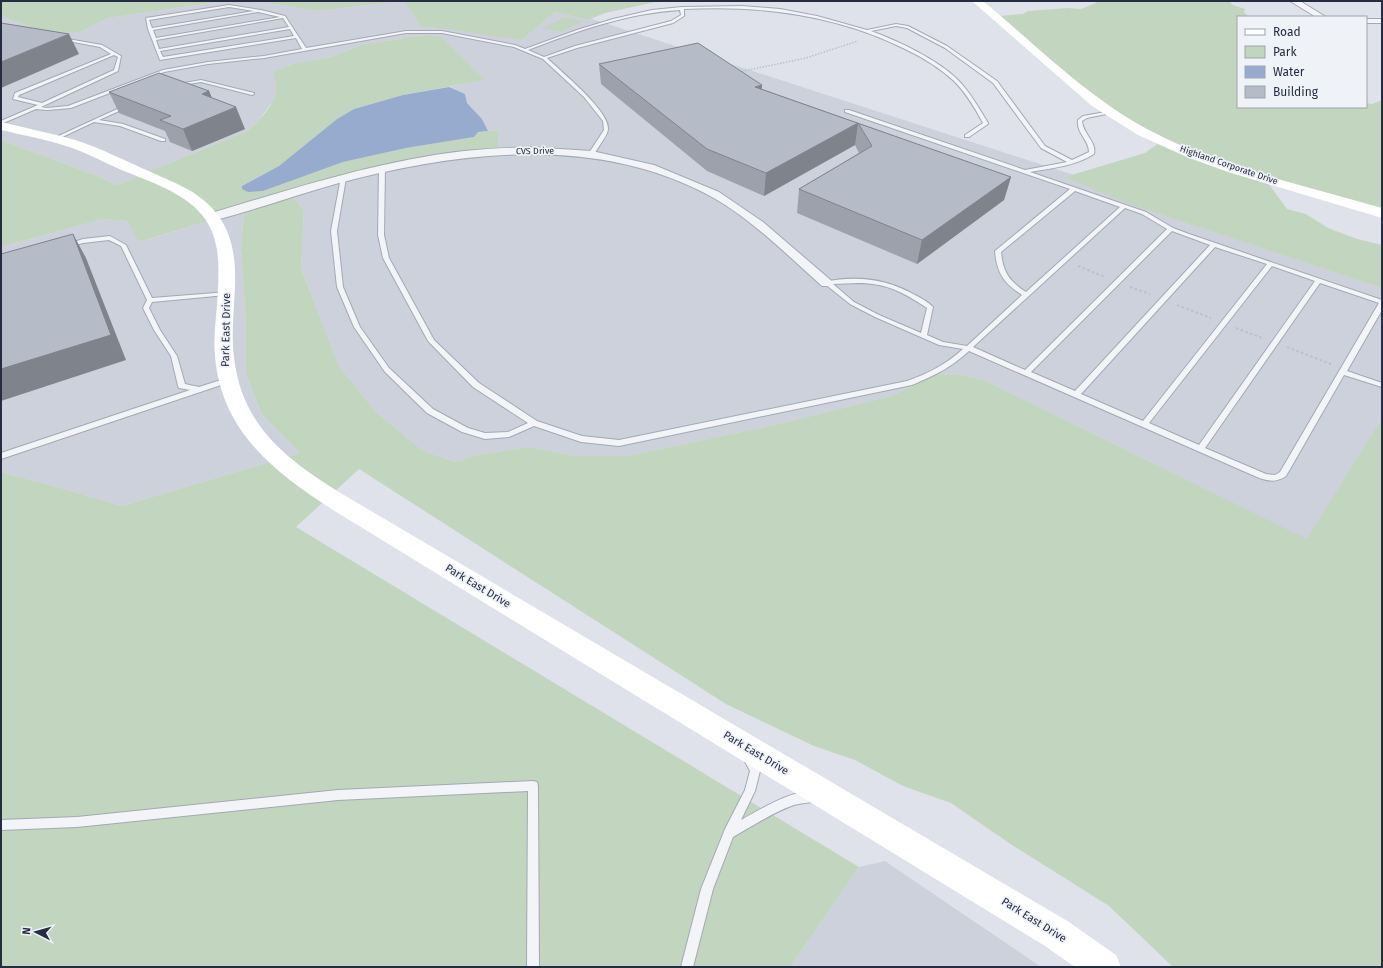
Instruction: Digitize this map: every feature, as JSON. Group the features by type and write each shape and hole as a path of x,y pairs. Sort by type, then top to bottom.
{"street":[{"name":"Highland Corporate Drive","path":"977,1 1086,95 1109,112 1159,140 1213,162 1382,213"},
{"path":"1294,1 1320,16"},
{"path":"1367,22 1382,21"},
{"name":"Park East Drive","path":"1,126 54,138 115,162 176,189 193,199 212,217 220,231 226,249 224,355 227,380 235,405 250,430 273,456 304,480 1057,934 1104,967"},
{"name":"CVS Drive","path":"212,217 343,178 382,168 441,158 498,152 553,151 592,153 619,157 647,165 677,176 716,195 750,218 827,283"}],"lane":[{"path":"297,37 161,59 147,19 229,6 263,11 284,18 297,37 305,50"},
{"path":"525,50 575,30 643,14 682,8 709,6 754,7 821,18 877,34 922,56 952,76 975,104 986,124 968,136"},
{"path":"544,58 576,47 672,22 683,15 682,8"},
{"path":"150,29 263,11"},
{"path":"154,39 284,18"},
{"path":"868,31 896,25 908,27 946,47 995,82 1043,147 1071,162"},
{"path":"158,50 291,28"},
{"path":"34,107 47,109 69,107 163,71 208,62 264,58 406,32 442,32 525,50 544,58 586,96 604,121 606,130 592,153"},
{"path":"1,123 116,71 120,57 101,46 55,38"},
{"path":"42,104 15,98 18,94 114,54"},
{"path":"167,88 174,85 201,80 252,94"},
{"path":"54,138 133,103"},
{"path":"827,283 858,306 941,344 968,348 1265,477 1274,478 1281,476 1382,303 1170,229 1144,213 847,111"},
{"path":"1024,172 1085,158 1092,153 1091,144 1080,127 1082,119 1109,112"},
{"path":"93,121 121,125 163,140"},
{"path":"896,134 902,131"},
{"path":"924,144 929,140"},
{"path":"382,168 381,234 386,258 431,341 476,385 534,423 581,439 619,443 909,383 935,373 954,362 1124,206"},
{"path":"343,178 334,231 340,287 357,327 387,370 430,411 465,430 484,436 509,434 534,423"},
{"path":"1026,295 1007,282 999,266 998,251 1074,190"},
{"path":"1026,373 1170,229"},
{"path":"61,247 83,241 110,238 123,245 150,300"},
{"path":"1076,395 1214,244"},
{"path":"1144,424 1270,264"},
{"path":"827,283 853,280 882,281 907,291 930,307 923,336"},
{"path":"1200,449 1319,280"},
{"path":"150,300 226,294"},
{"path":"150,300 146,308 157,330 174,356 182,386 198,390"},
{"path":"1343,371 1382,385"},
{"path":"1,456 227,380"},
{"path":"687,967 708,889 729,833 750,791 755,771 740,743"},
{"path":"1,826 77,822 338,795 533,786 533,967"},
{"path":"729,833 777,807 806,796 843,805"}],"path":[{"path":"734,73 806,58 877,34"},
{"path":"1063,261 1343,371"}],"shaded area":[{"path":"224,1 256,1 317,11 404,1 421,27 445,28 522,40 555,12 588,20 592,19 1074,175 1066,177 1382,288 1382,418 1308,540 984,380 962,375 938,374 891,396 787,422 627,456 575,456 530,447 481,454 454,462 422,450 376,412 339,366 301,269 304,210 291,196 497,138 497,130 488,131 482,119 467,103 465,94 449,87 484,80 438,37 426,35 364,44 331,57 293,64 273,71 277,87 274,100 258,121 247,131 117,185 95,175 1,140 1,16 33,28 82,31 108,18"},
{"path":"244,210 241,249 246,324 246,373 262,415 300,453 122,506 1,472 1,247 103,219 127,221 140,242"},
{"path":"885,861 1041,967 790,967 859,867"}],"green space":[{"path":"1,1 224,1 108,18 82,31 66,33 33,28 1,16"},
{"path":"256,1 404,1 317,11"},
{"path":"404,1 660,1 605,13 588,20 555,12 522,40 446,29 421,27"},
{"path":"1095,1 1229,1 1233,5 1245,9 1244,12 1248,16 1237,16 1237,108 1367,108 1367,103 1372,104 1382,100 1382,213 1265,179 1287,209 1306,214 1328,228 1357,239 1382,245 1382,288 1121,201 1065,177 1145,153 1163,140 1111,111 999,16 1023,14 1028,11 1068,8 1081,9 1096,3"},
{"path":"565,17 583,21 561,32 542,28"},
{"path":"426,35 441,37 485,80 403,95 354,109 337,119 279,166 242,186 263,191 343,162 406,148 474,137 478,132 498,130 498,157 449,160 395,169 291,196 304,210 301,269 339,366 376,412 422,450 454,462 481,454 530,447 575,456 627,456 787,422 891,396 938,374 962,375 984,380 1307,539 1382,418 1382,967 1173,967 1109,906 1012,845 951,803 903,786 855,760 814,746 726,704 359,469 296,527 859,867 790,967 1,967 1,472 122,506 300,453 262,415 246,373 246,324 241,249 244,210 139,242 127,221 103,219 1,247 1,140 95,175 117,185 247,131 262,117 274,100 276,87 273,71 293,64 331,57 364,44"}],"water":[{"path":"449,87 465,94 467,103 482,119 488,131 478,132 474,137 406,148 343,162 263,191 248,192 242,189 242,186 279,166 337,119 354,109 403,95"}],"building":[{"path":"1,23 69,34 1,62"},
{"path":"698,43 762,85 755,87 858,123 766,173 707,149 599,64"},
{"path":"159,73 209,91 202,94 236,107 183,129 160,120 171,116 109,92"},
{"path":"858,123 1011,177 922,240 799,189 872,146"},
{"path":"73,234 111,335 1,369 1,254"}]}
